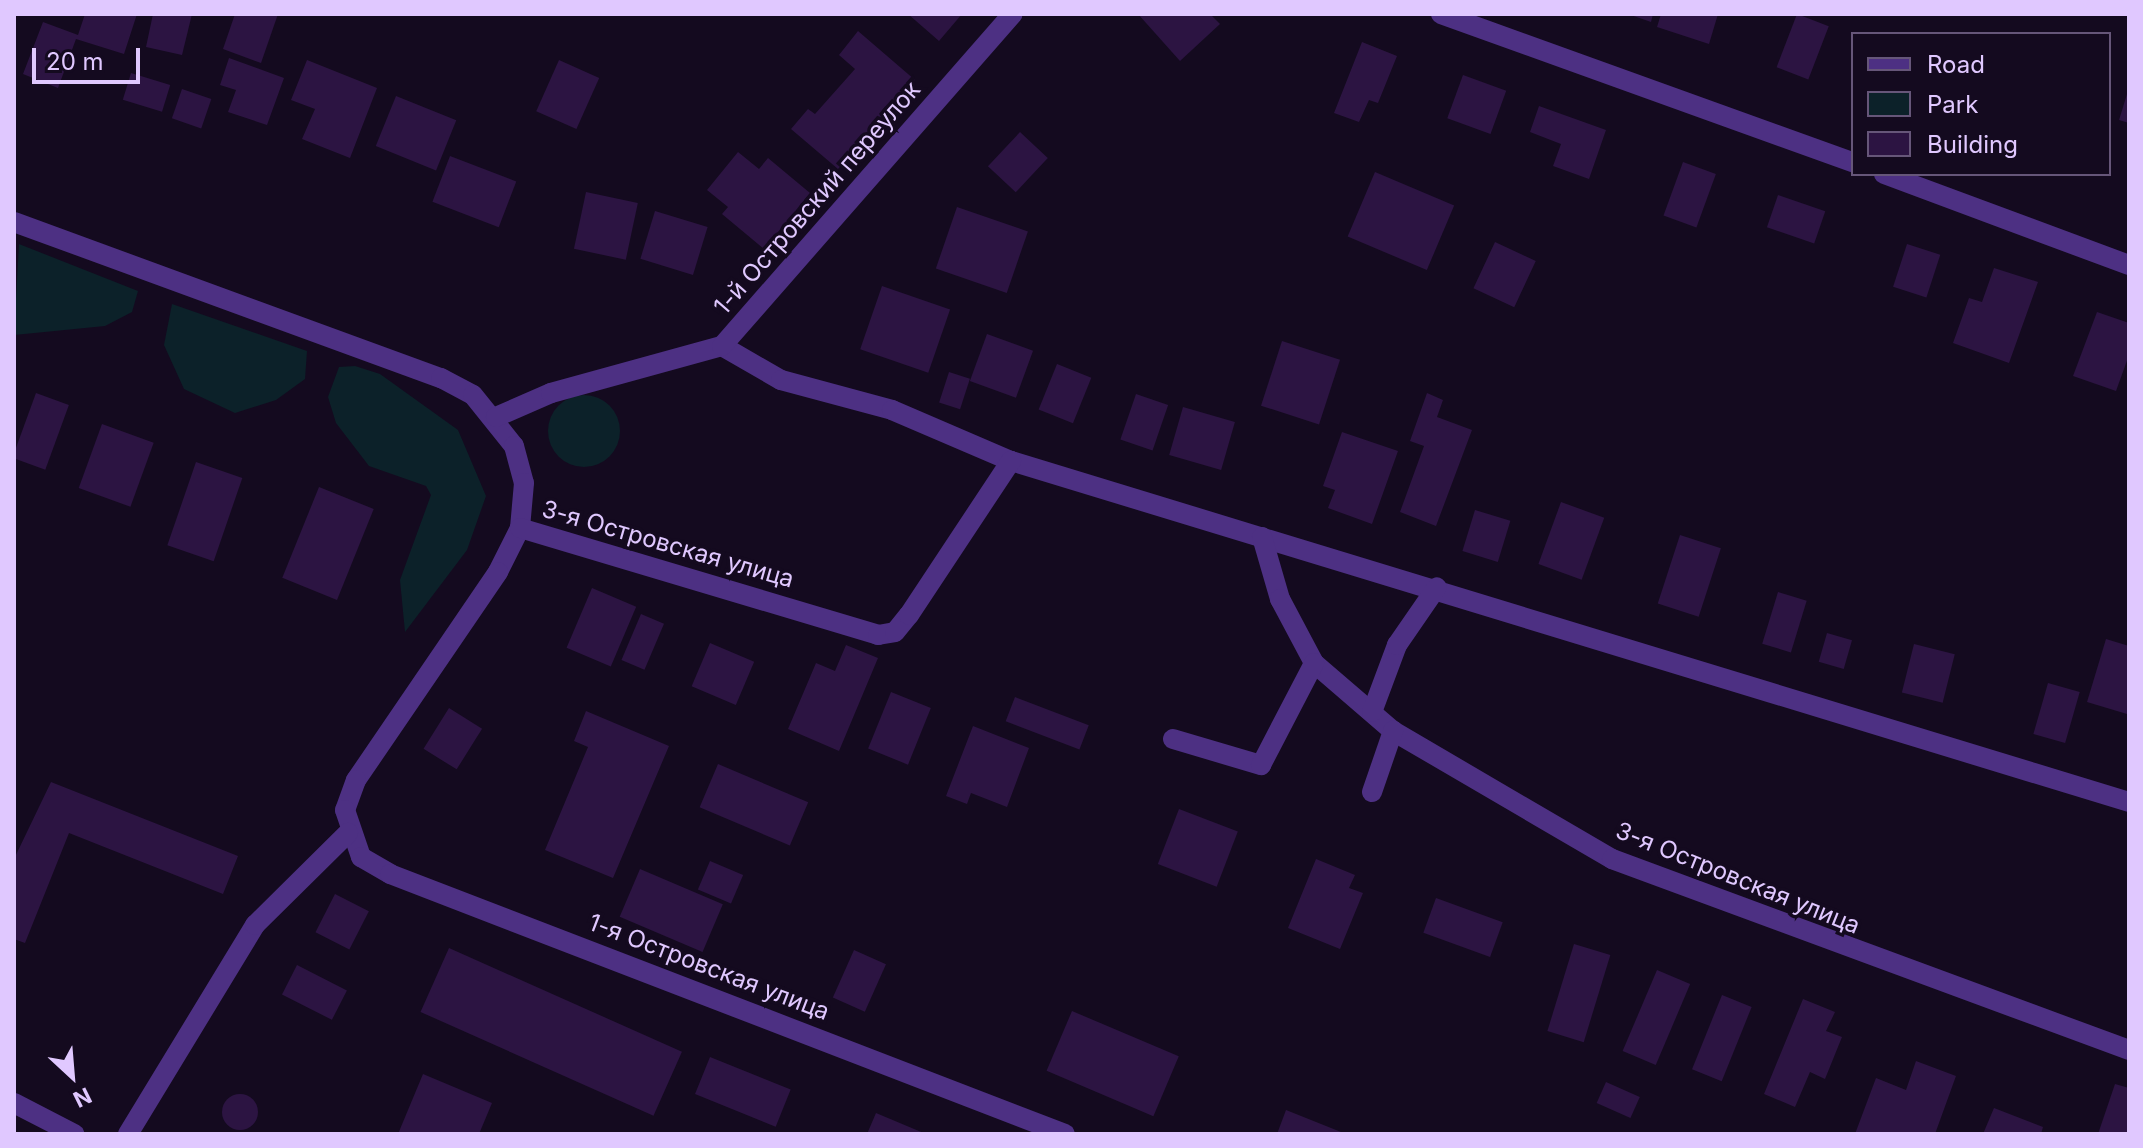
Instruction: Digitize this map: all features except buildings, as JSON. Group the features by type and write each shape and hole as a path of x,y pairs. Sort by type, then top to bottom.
{"street":[{"name":"1-й Островский переулок","path":"496,417 551,393 722,346 1013,14"},
{"path":"1441,14 1851,161"},
{"path":"1889,176 2129,265"},
{"path":"14,222 441,378 496,417"},
{"path":"722,346 781,380 892,410 1011,461 1437,587 2129,802"},
{"name":"3-я Островская улица","path":"496,417 524,483 520,528 878,635 895,632 909,615 1011,461"},
{"path":"128,1134 255,925 348,833 345,810 356,780 498,572 520,528"},
{"name":"3-я Островская улица","path":"1262,537 1280,599 1314,663 1393,731 1612,859 2129,1050"},
{"path":"1372,712 1397,645 1437,587"},
{"path":"1173,739 1261,765 1314,663"},
{"path":"1372,792 1393,731"},
{"name":"1-я Островская улица","path":"348,833 361,857 390,874 1065,1134"},
{"path":"14,1103 74,1134"}],"green space":[{"path":"19,244 138,291 132,312 105,326 14,335"},
{"path":"172,304 307,351 305,379 276,400 235,413 184,389 164,345"},
{"path":"355,366 380,374 458,430 486,496 467,550 405,632 400,580 431,495 426,486 369,466 336,423 328,397 339,367"},
{"path":"584,395 604,401 614,411 620,431 614,451 604,461 584,467 564,461 554,451 548,431 554,411 564,401"}]}
